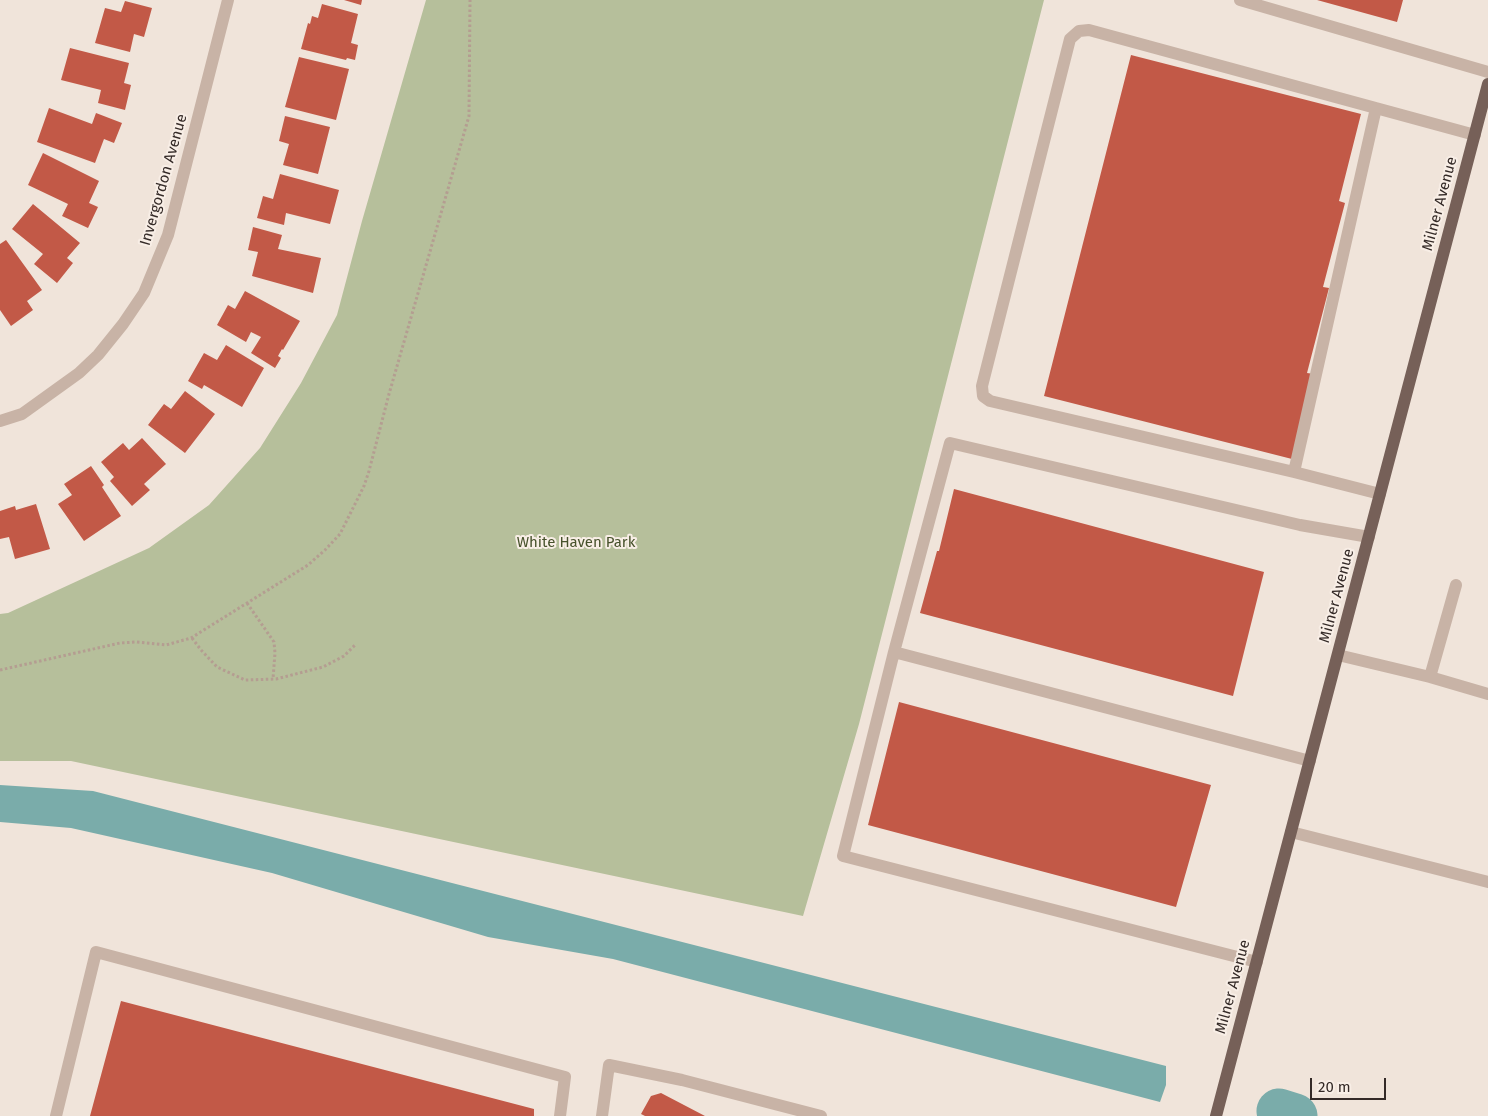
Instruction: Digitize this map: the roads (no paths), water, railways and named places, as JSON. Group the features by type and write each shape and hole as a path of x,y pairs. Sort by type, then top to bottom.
{"main road":[{"name":"Milner Avenue","path":"1216,1116 1488,84"}],"street":[{"name":"Invergordon Avenue","path":"0,421 22,414 79,373 98,355 123,324 144,293 168,235 228,0"},
{"path":"1240,0 1488,72"},
{"path":"1380,494 990,401 983,396 982,386 1070,39 1079,31 1089,30 1475,135"},
{"path":"1294,472 1376,108"},
{"path":"1257,962 843,856 894,652 950,443 1300,524 1369,537"},
{"path":"1430,678 1456,584"},
{"path":"894,652 1310,761"},
{"path":"1338,655 1488,694"},
{"path":"1291,832 1488,882"},
{"path":"56,1116 96,952 565,1077 560,1116"},
{"path":"602,1116 609,1065 682,1080 821,1116"}],"water":[{"path":"0,785 93,791 1166,1066 1166,1085 1160,1102 613,959 488,937 272,873 71,828 0,822"}],"waterway":[{"path":"1279,1111 1295,1116"}],"park label":[{"name":"White Haven Park","path":"576,543"}]}
